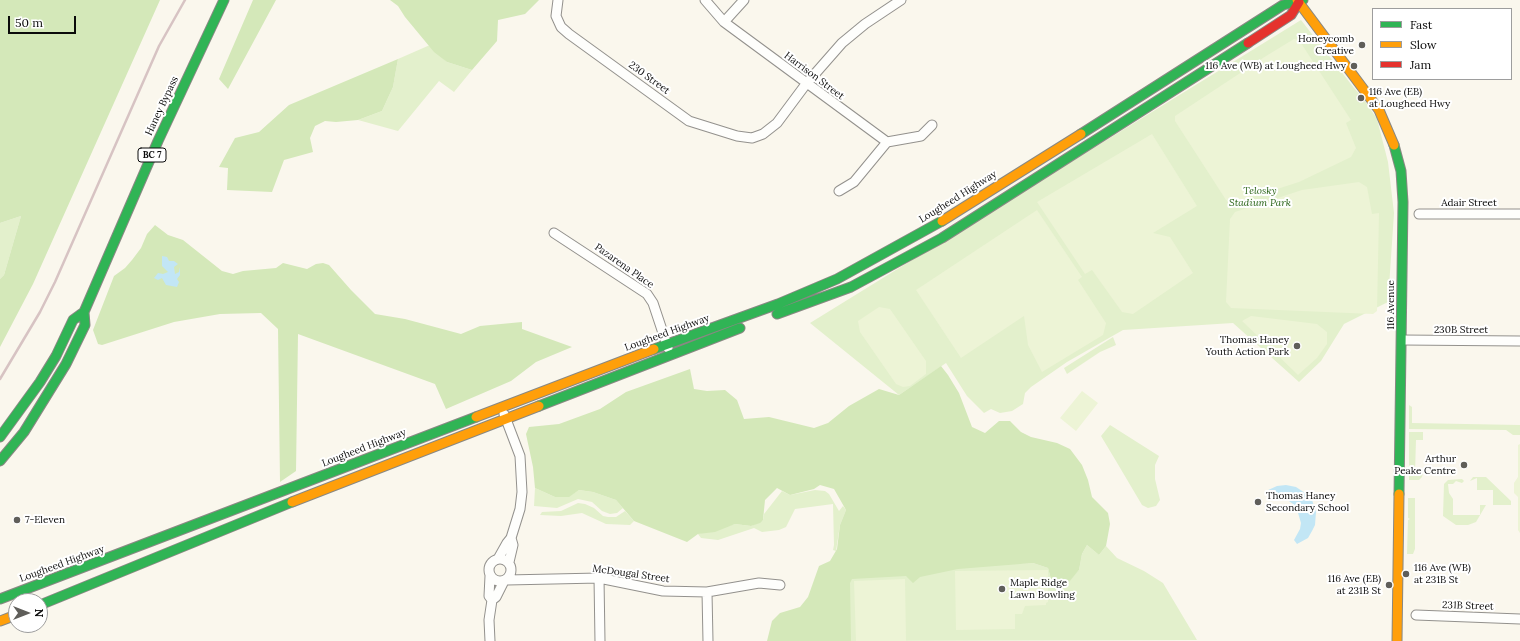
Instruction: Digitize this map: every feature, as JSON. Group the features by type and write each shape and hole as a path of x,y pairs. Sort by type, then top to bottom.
{"main road":[{"name":"Haney Bypass","path":"0,461 24,432 66,364 85,325 84,312 161,135 224,0"},
{"name":"Lougheed Highway","path":"48,602 254,517 851,286 942,238 1190,81 1291,15 1300,1"},
{"name":"Lougheed Highway","path":"0,599 502,407 778,304 837,279 952,216 1282,5 1300,1"},
{"name":"116 Avenue","path":"1300,1 1378,110 1389,131 1398,159 1403,191 1397,641"},
{"name":"Haney Bypass","path":"0,437 40,382 56,356 73,320 84,312"}],"street":[{"name":"230 Street","path":"558,0 556,16 561,27 689,121 737,136 752,138 758,137 777,123 806,84"},
{"name":"Harrison Street","path":"705,0 724,22 806,84 887,142"},
{"path":"724,22 744,0"},
{"path":"806,84 842,43 865,24 901,0"},
{"path":"839,190 854,182 887,142 921,136 932,125"},
{"name":"Adair Street","path":"1419,214 1520,214"},
{"name":"Pazarena Place","path":"554,232 647,294 653,303 670,355"},
{"name":"230B Street","path":"1402,340 1520,341"},
{"path":"492,600 496,597 506,580 510,566 513,545 512,538 520,509 522,492 520,456 502,407"},
{"path":"490,641 489,620 492,600 489,596 490,565 498,559 507,543 512,538"},
{"path":"498,559 524,575 526,579"},
{"path":"490,576 496,581 506,580"},
{"path":"599,578 600,641"},
{"name":"McDougal Street","path":"506,580 522,581 526,579 599,578 663,591 707,592 759,583 780,585"},
{"path":"707,592 708,641"},
{"name":"231B Street","path":"1416,615 1520,619"}],"green space":[{"path":"0,0 160,0 33,284 0,347 0,279 4,275 21,216 0,223"},
{"path":"253,0 276,0 228,89 219,79"},
{"path":"390,0 539,0 525,14 498,20 497,41 472,70 447,62 434,52 405,17 398,6"},
{"name":"Telosky Stadium Park","path":"1301,20 1363,98 1377,119 1388,162 1394,213 1388,302 1344,324 1321,361 1299,382 1233,323 1123,330 1067,362 1031,387 1025,393 1023,404 1012,411 1000,413 991,409 984,413 967,396 946,363 899,395 810,323"},
{"path":"1294,39 1299,40 1351,120 1346,123 1356,148 1351,157 1299,182 1233,203 1226,200 1175,121 1175,116"},
{"path":"430,45 447,62 472,70 454,92 439,81 398,131 358,120 382,111 393,87 398,59"},
{"path":"398,59 393,87 382,111 358,120 336,122 325,121 315,126 310,138 313,152 284,160 272,192 227,190 228,168 219,167 235,138 259,132 289,105"},
{"path":"1152,134 1197,206 1153,233 1170,237 1193,273 1133,314 1122,312 1092,270 1085,274 1037,202"},
{"path":"1359,182 1367,187 1372,214 1379,213 1377,311 1373,314 1231,308 1226,302 1230,219 1235,212 1302,190"},
{"path":"1037,210 1082,277 1078,280 1106,323 1103,335 1042,372 1028,345 1024,316 961,358 916,290"},
{"path":"21,216 4,275 0,279 0,223"},
{"path":"155,225 168,235 183,240 222,271 233,274 243,271 276,268 283,263 307,269 316,264 323,263 329,265 375,314 405,319 461,334 480,326 522,322 522,329 572,347 536,362 511,381 446,409 435,384 298,334 296,471 280,482 278,329 261,313 220,314 174,322 102,345 98,344 93,330 114,276 125,268 132,260 141,248 147,234"},
{"path":"879,307 890,309 926,361 926,374 910,386 903,387 896,384 860,332 858,321"},
{"name":"Thomas Haney Youth Action Park","path":"1251,316 1317,324 1327,332 1327,344 1317,358 1298,375 1242,321"},
{"path":"1113,337 1116,345 1100,352 1067,374 1064,368"},
{"path":"941,366 959,393 972,427 985,433 999,421 1010,421 1021,432 1031,437 1057,443 1070,449 1082,465 1088,480 1092,497 1108,513 1110,524 1106,546 1099,555 1087,545 1082,554 1079,570 1069,582 1051,579 1048,568 1033,563 958,569 920,577 913,583 906,576 852,579 850,583 851,641 767,641 772,621 780,613 800,607 808,597 819,566 830,561 837,549 840,525 846,510 834,489 820,485 814,489 790,495 777,488 765,500 763,520 760,523 751,526 735,524 715,532 698,534 687,542 634,521 616,500 593,492 579,490 569,497 555,497 535,488 533,467 526,434 529,427 559,424 600,409 626,392 690,369 694,389 707,391 725,390 737,400 744,419 769,417 814,428 828,423 849,406 879,389 899,395"},
{"path":"1082,391 1098,403 1076,431 1060,418"},
{"path":"1409,405 1412,407 1412,423 1520,425 1520,435 1513,435 1506,430 1409,429"},
{"path":"1110,425 1159,456 1155,465 1155,479 1160,500 1156,506 1148,508 1142,505 1101,436"},
{"path":"1409,432 1423,432 1423,440 1416,440 1415,473 1423,473 1419,480 1409,480"},
{"path":"1520,444 1520,533 1518,530 1518,497 1514,493 1514,483 1518,477 1518,445"},
{"path":"1473,477 1486,477 1511,501 1511,505 1493,505 1493,490 1477,490 1477,478 1470,481"},
{"path":"1462,479 1464,481 1462,483 1456,481 1453,484 1448,484 1449,493 1453,499 1453,515 1480,515 1480,505 1486,505 1476,522 1468,525 1456,525 1443,516 1444,484 1448,480"},
{"path":"535,488 555,497 569,496 579,490 593,492 616,500 623,508 617,513 610,514 602,511 592,502 578,499 557,508 534,506"},
{"path":"815,490 825,491 829,494 839,511 843,506 846,510 840,525 836,551 833,550 833,504 795,509 786,527 779,530 762,532 754,528 718,540 701,538 698,534 735,524 751,526 763,520 764,514 782,491 790,495"},
{"path":"1408,498 1415,498 1415,549 1413,554 1407,554 1408,520 1410,519 1408,518"},
{"path":"578,503 594,508 603,516 608,517 616,517 625,511 634,521 630,525 606,524 582,513 561,516 540,515 542,512 561,511"},
{"path":"1087,545 1099,555 1106,546 1117,558 1144,571 1163,583 1197,640 846,641 845,571 1033,563 1048,568 1051,579 1068,582 1079,570 1082,554"},
{"name":"Maple Ridge Lawn Bowling","path":"1048,570 1048,602 1046,605 1025,606 1022,614 1015,614 1015,629 956,630 955,571"},
{"path":"905,579 906,641 856,641 854,581"}],"water":[{"path":"162,256 167,257 169,261 174,261 178,264 174,267 175,274 179,272 180,267 180,275 177,279 179,282 177,287 166,285 162,278 158,280 154,278 158,273 163,274 168,272 162,266"},
{"path":"1286,485 1296,487 1308,495 1312,500 1316,512 1315,525 1308,538 1297,544 1294,540 1300,529 1301,523 1296,506 1283,497 1269,495 1266,491 1277,486"}],"railway":[{"path":"0,379 40,312 55,282 159,46 185,0"}],"traffic: fast":[{"path":"0,461 24,432 66,364 85,325 84,312 158,141 224,0"},
{"path":"1081,134 1283,5 1303,0"},
{"path":"777,314 851,287 942,238 1248,43"},
{"path":"1394,145 1401,171 1403,202 1399,494"},
{"path":"654,349 778,304 837,279 942,221"},
{"path":"0,437 40,382 56,356 73,320 84,312"},
{"path":"539,406 740,328"},
{"path":"0,599 476,417"},
{"path":"48,602 292,502"}],"traffic: slow":[{"path":"1297,0 1379,110 1394,145"},
{"path":"942,221 1081,134"},
{"path":"476,417 654,349"},
{"path":"292,502 539,406"},
{"path":"1397,641 1399,494"},
{"path":"0,621 8,618"}],"traffic: jam":[{"path":"1248,43 1291,15 1299,2"}],"place":[{"name":"Honeycomb Creative","path":"1362,45"},
{"name":"116 Ave (WB) at Lougheed Hwy","path":"1354,66"},
{"name":"116 Ave (EB) at Lougheed Hwy","path":"1361,98"},
{"name":"Thomas Haney Youth Action Park","path":"1297,346"},
{"name":"Arthur Peake Centre","path":"1464,465"},
{"name":"Thomas Haney Secondary School","path":"1258,502"},
{"name":"7-Eleven","path":"17,520"},
{"name":"116 Ave (WB) at 231B St","path":"1406,574"},
{"name":"116 Ave (EB) at 231B St","path":"1389,585"},
{"name":"Maple Ridge Lawn Bowling","path":"1002,589"}]}
